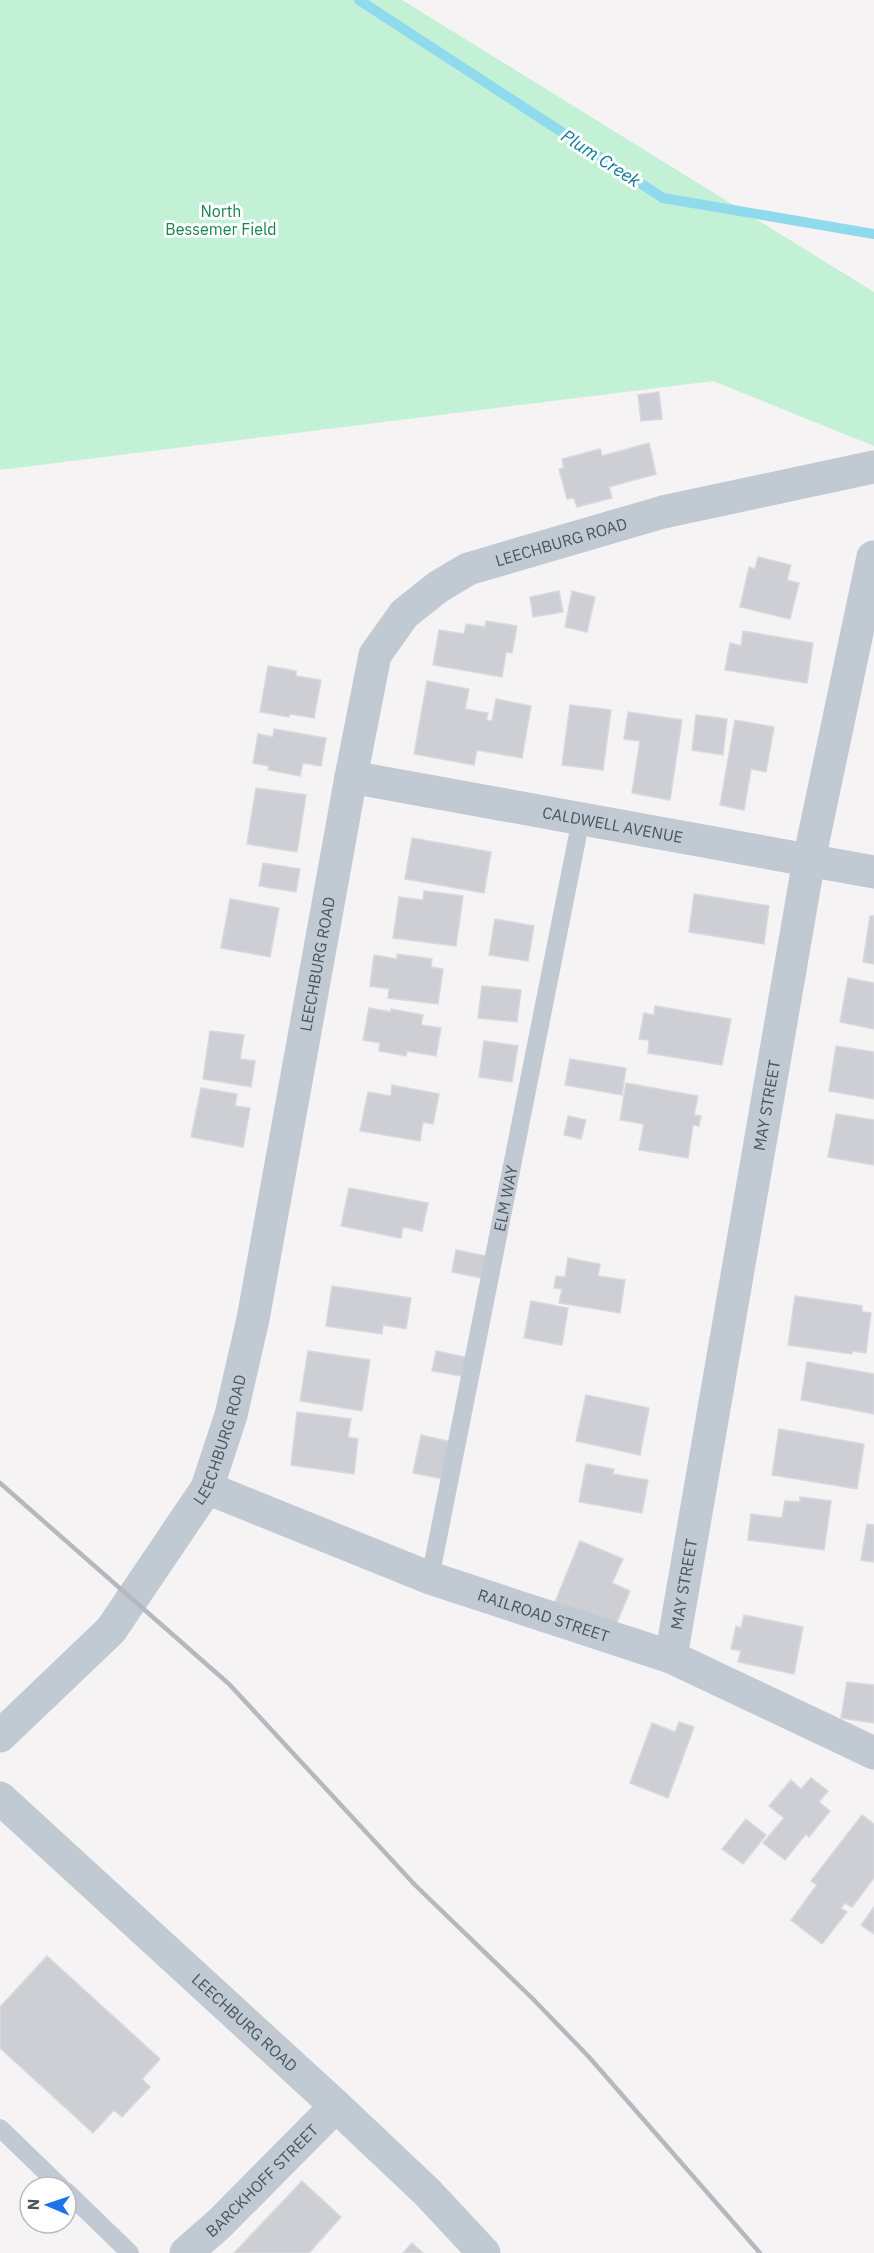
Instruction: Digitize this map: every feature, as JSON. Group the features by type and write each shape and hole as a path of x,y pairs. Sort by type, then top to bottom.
{"street":[{"name":"LEECHBURG ROAD","path":"0,1736 111,1630 207,1488 231,1415 254,1319 375,655 404,614 438,587 468,570 663,512 874,467"},
{"name":"MAY STREET","path":"671,1657 809,860 873,557"},
{"name":"CALDWELL AVENUE","path":"351,777 874,872"},
{"name":"RAILROAD STREET","path":"207,1488 430,1578 671,1657 874,1753"},
{"name":"LEECHBURG ROAD","path":"0,1798 336,2106 427,2192 484,2253"},
{"name":"BARCKHOFF STREET","path":"186,2253 219,2224 336,2106"}],"lane":[{"name":"ELM WAY","path":"430,1578 581,819"},
{"path":"0,2128 49,2175"},
{"path":"78,2203 130,2253"}],"green space":[{"name":"North Bessemer Field","path":"0,0 402,0 874,292 874,446 713,381 0,470"}],"building":[{"path":"659,392 662,419 641,421 638,395"},
{"path":"649,443 656,474 609,487 612,498 577,507 574,498 567,499 559,469 564,468 562,459 600,449 602,456"},
{"path":"758,557 791,565 787,580 799,583 790,619 740,607 749,567 755,569"},
{"path":"559,591 563,612 533,617 530,597"},
{"path":"572,591 595,597 587,632 565,627"},
{"path":"486,621 517,626 512,653 506,652 502,677 433,665 439,630 464,634 466,624 485,627"},
{"path":"743,631 813,643 807,683 725,670 730,643 741,646"},
{"path":"268,666 296,671 296,676 321,680 314,718 260,712"},
{"path":"427,681 469,689 465,709 488,713 486,720 492,721 496,699 531,706 522,758 477,750 474,765 414,754"},
{"path":"570,705 611,710 603,770 562,765"},
{"path":"628,712 682,720 670,800 632,793 640,741 624,739"},
{"path":"696,715 727,719 723,755 692,750"},
{"path":"735,720 774,727 766,772 751,769 744,810 720,805"},
{"path":"274,729 326,738 321,766 303,763 300,776 268,770 269,766 253,763 258,734 273,737"},
{"path":"256,788 306,795 297,852 247,844"},
{"path":"412,838 491,852 484,893 405,879"},
{"path":"263,863 300,869 296,892 259,886"},
{"path":"424,891 463,896 456,946 393,938 399,897 423,900"},
{"path":"694,894 769,906 764,944 689,932"},
{"path":"230,899 279,908 270,957 221,948"},
{"path":"870,916 874,916 874,964 863,962"},
{"path":"495,919 534,926 528,961 489,955"},
{"path":"397,954 432,959 431,967 443,969 438,1004 388,998 389,989 370,986 374,955 397,959"},
{"path":"848,978 874,983 874,1029 840,1022"},
{"path":"482,986 521,990 517,1022 478,1018"},
{"path":"655,1006 731,1019 722,1065 648,1053 649,1040 639,1039 644,1013 654,1015"},
{"path":"369,1008 391,1012 391,1009 423,1015 421,1025 441,1028 436,1056 407,1051 406,1056 379,1051 380,1043 363,1040"},
{"path":"210,1031 244,1035 240,1059 255,1061 251,1087 203,1079"},
{"path":"484,1041 518,1046 512,1082 479,1077"},
{"path":"836,1046 874,1052 874,1099 829,1091"},
{"path":"570,1059 626,1068 622,1095 565,1085"},
{"path":"626,1083 698,1096 694,1115 701,1116 699,1126 693,1125 688,1158 639,1150 644,1124 620,1120"},
{"path":"392,1085 439,1094 433,1124 423,1122 420,1141 360,1131 368,1092 391,1096"},
{"path":"201,1088 237,1094 235,1106 250,1108 243,1147 191,1137"},
{"path":"836,1114 874,1120 874,1165 828,1157"},
{"path":"568,1116 586,1120 581,1139 564,1135"},
{"path":"349,1188 428,1203 422,1231 403,1227 401,1238 341,1226"},
{"path":"456,1250 491,1257 486,1279 452,1272"},
{"path":"568,1258 600,1264 598,1276 625,1280 620,1313 559,1303 562,1289 554,1288 556,1276 565,1277"},
{"path":"332,1286 411,1298 406,1329 383,1325 382,1334 326,1326"},
{"path":"795,1296 862,1306 862,1312 871,1313 866,1353 852,1351 852,1354 788,1345"},
{"path":"531,1301 568,1308 562,1345 524,1338"},
{"path":"308,1351 370,1360 362,1411 300,1401"},
{"path":"436,1351 470,1358 466,1377 432,1371"},
{"path":"807,1362 874,1374 874,1414 801,1400"},
{"path":"586,1395 649,1408 640,1455 576,1441"},
{"path":"297,1412 351,1419 348,1437 358,1439 354,1474 291,1465"},
{"path":"779,1429 864,1444 857,1489 772,1475"},
{"path":"421,1435 452,1442 444,1479 413,1473"},
{"path":"586,1464 614,1469 613,1474 648,1480 642,1513 579,1502"},
{"path":"800,1497 831,1501 824,1550 748,1540 751,1514 782,1518 785,1501 800,1502"},
{"path":"867,1524 874,1525 874,1562 861,1560"},
{"path":"580,1541 623,1559 612,1583 630,1591 613,1632 553,1607"},
{"path":"744,1615 803,1627 794,1674 738,1662 741,1651 731,1649 736,1626 741,1628"},
{"path":"847,1682 874,1685 874,1723 841,1718"},
{"path":"679,1722 694,1727 668,1798 630,1783 652,1723 675,1732"},
{"path":"811,1778 828,1791 819,1802 830,1811 809,1837 806,1834 785,1860 763,1843 784,1818 769,1806 791,1780 801,1789"},
{"path":"862,1815 874,1824 874,1878 852,1907 845,1903 841,1908 847,1912 822,1944 791,1920 817,1885 811,1881"},
{"path":"746,1819 766,1835 743,1864 722,1849"},
{"path":"874,1907 874,1934 861,1925"},
{"path":"47,1956 160,2059 142,2079 150,2087 122,2117 114,2110 93,2133 0,2048 0,2007"},
{"path":"302,2181 341,2217 309,2253 234,2253"},
{"path":"412,2243 423,2253 403,2253"}],"waterway":[{"name":"Plum Creek","path":"359,0 663,198 874,234"}],"railway":[{"path":"0,1483 229,1684 415,1885 532,1998 589,2057 760,2253"}]}
